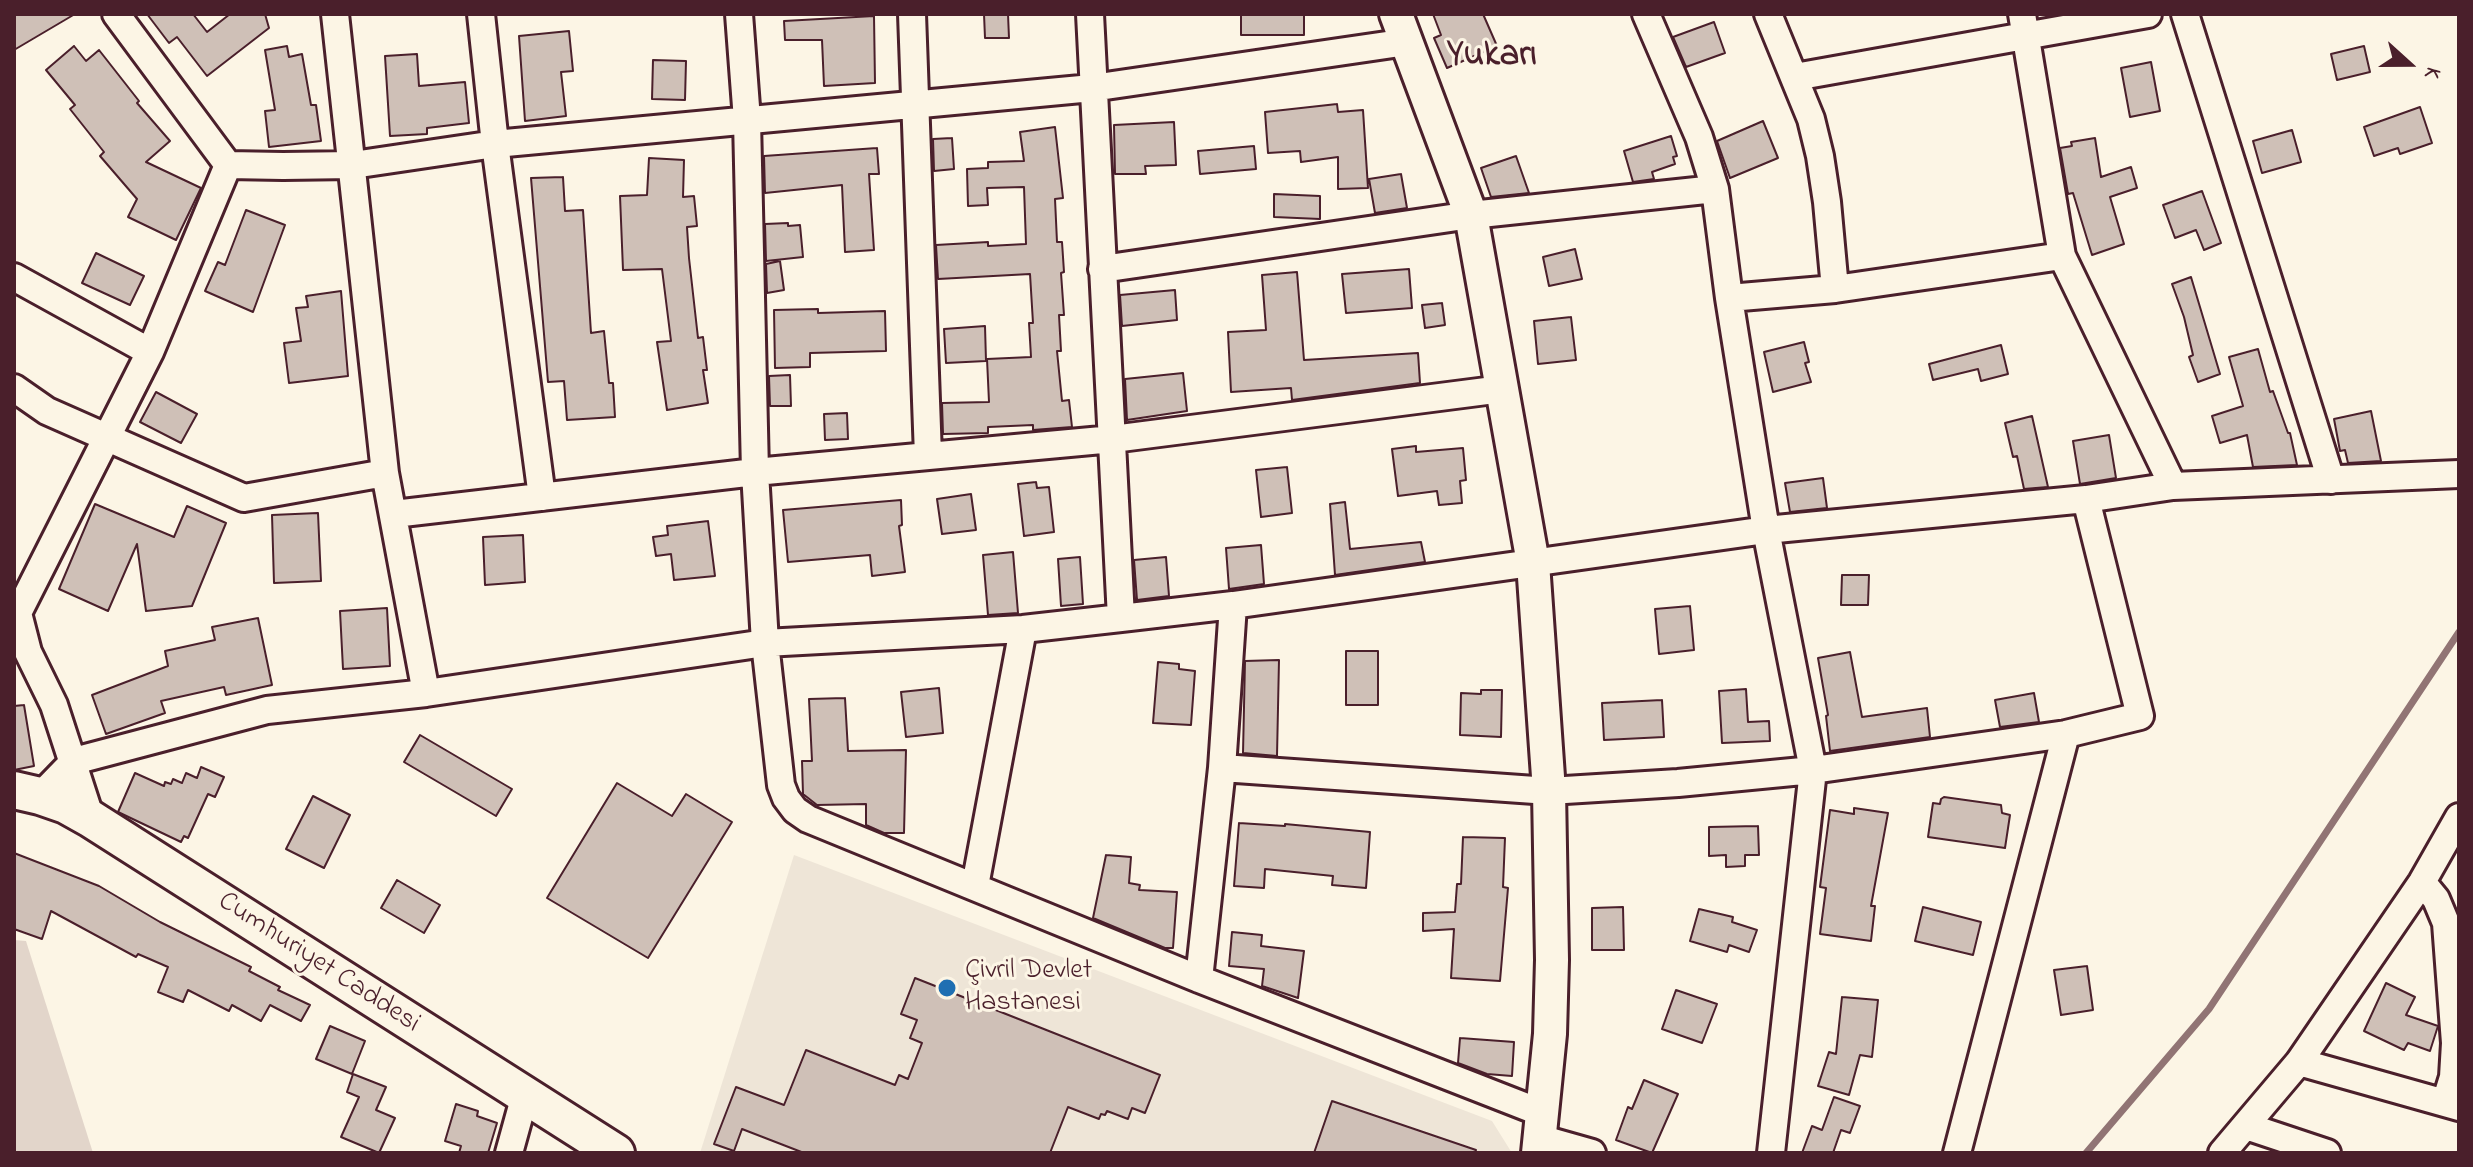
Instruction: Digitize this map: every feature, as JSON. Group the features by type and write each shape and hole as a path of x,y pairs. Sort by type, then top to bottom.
{"main road":[{"name":"Cumhuriyet Caddesi","path":"27,793 66,805 91,819 616,1153"}],"street":[{"path":"116,14 228,165"},
{"path":"335,14 385,473 426,693"},
{"path":"481,14 542,497"},
{"path":"739,14 747,120 755,472 765,643 781,785 795,810 808,819 1199,979 1540,1135 1592,1153"},
{"path":"912,14 928,456"},
{"path":"1090,14 1121,618"},
{"path":"1646,14 1699,137 1715,189 1766,530 1813,770 1771,1153"},
{"path":"1768,14 1811,119 1827,202 1835,289"},
{"path":"1795,77 2025,24 2148,14"},
{"path":"2185,14 2331,480"},
{"path":"2025,24 2062,256 2173,486"},
{"path":"228,165 353,165 495,144 1092,88 1401,28 1471,215 1533,563 1549,791 1552,960 1550,1034 1540,1135"},
{"path":"91,819 54,705 28,652 16,612 108,439 150,352 228,165"},
{"path":"1102,269 1471,215 1715,189"},
{"path":"1729,298 1835,289 2062,256"},
{"path":"14,277 150,352"},
{"path":"14,388 47,411 244,498 385,473"},
{"path":"394,514 755,472 1113,439 1502,389"},
{"path":"27,793 74,761 267,710 426,693 765,643 1023,629 1233,605 1766,530 2086,499 2173,486 2459,474"},
{"path":"1222,768 1549,791 1813,770 2066,734 2140,716 2086,499"},
{"path":"1199,979 1222,768 1233,605"},
{"path":"975,886 1023,629"},
{"path":"1957,1153 2066,734"},
{"path":"2222,1153 2299,1062 2422,882 2459,817"},
{"path":"2299,1062 2452,1105 2455,1043 2446,923 2436,899 2422,882"},
{"path":"509,1153 525,1095"},
{"path":"2246,1126 2327,1153"}],"shaded area":[{"name":"Çivril Devlet Hastanesi","path":"794,855 1492,1121 1512,1153 700,1153"},
{"path":"14,940 26,941 93,1153 14,1153"}],"building":[{"path":"14,14 75,14 14,50"},
{"path":"147,14 193,14 207,32 230,14 265,14 269,28 207,76 177,37 169,43"},
{"path":"984,14 1008,14 1009,38 985,38"},
{"path":"1241,14 1304,14 1304,35 1241,35"},
{"path":"1433,14 1483,14 1497,46 1447,68 1434,38 1441,35"},
{"path":"874,16 875,83 824,86 822,40 785,40 784,21"},
{"path":"1714,22 1725,53 1686,67 1673,37"},
{"path":"569,31 573,71 561,72 566,116 525,121 519,36"},
{"path":"74,46 86,61 99,50 139,101 137,103 170,141 146,162 201,188 176,240 128,217 137,199 100,156 104,152 70,109 75,105 46,70"},
{"path":"287,46 289,57 302,54 311,105 316,105 321,141 269,147 265,111 275,110 265,50"},
{"path":"2364,46 2370,72 2337,80 2331,54"},
{"path":"417,54 419,86 465,82 469,123 427,128 427,134 390,136 385,56"},
{"path":"653,60 686,61 685,100 652,99"},
{"path":"2151,62 2160,111 2130,117 2121,68"},
{"path":"1337,104 1338,112 1363,110 1368,188 1338,189 1338,157 1301,162 1300,151 1268,153 1265,112"},
{"path":"2420,107 2432,143 2400,154 2398,148 2374,156 2364,127"},
{"path":"1763,121 1778,158 1730,178 1717,141"},
{"path":"1174,122 1176,165 1145,166 1146,174 1115,174 1114,125"},
{"path":"1055,127 1063,198 1055,199 1057,242 1062,242 1064,272 1061,273 1064,315 1059,315 1061,351 1057,351 1062,401 1069,400 1072,427 1033,430 1033,425 988,427 988,433 943,434 942,403 989,402 987,359 1031,357 1029,323 1033,323 1030,274 938,279 936,245 988,242 988,246 1026,244 1024,187 987,188 988,205 968,206 967,169 988,168 988,162 1024,161 1020,132"},
{"path":"2292,130 2301,162 2262,173 2253,141"},
{"path":"1671,136 1677,156 1673,157 1675,164 1652,172 1654,179 1633,182 1624,151"},
{"path":"952,138 954,169 934,171 933,139"},
{"path":"2095,138 2101,177 2131,167 2137,188 2110,197 2124,244 2092,255 2073,193 2068,194 2060,148 2072,146 2071,142"},
{"path":"1254,146 1256,169 1200,174 1198,151"},
{"path":"877,148 879,174 869,174 874,250 845,252 842,185 765,193 764,156"},
{"path":"1516,156 1529,193 1491,197 1481,168"},
{"path":"649,158 684,160 683,197 694,196 697,226 687,227 698,338 703,337 707,370 703,370 708,403 667,410 657,342 671,341 662,269 623,270 620,196 647,195"},
{"path":"1401,174 1407,208 1375,213 1369,179"},
{"path":"563,177 565,211 583,210 591,333 604,331 615,417 567,420 564,381 548,382 531,178"},
{"path":"2202,191 2221,243 2204,250 2196,230 2175,238 2163,205"},
{"path":"1274,194 1320,196 1320,219 1274,217"},
{"path":"246,210 285,225 253,312 205,291 218,262 225,265"},
{"path":"788,223 788,226 800,225 803,257 766,261 765,224"},
{"path":"1575,249 1582,279 1549,286 1543,257"},
{"path":"96,253 144,276 130,305 82,283"},
{"path":"780,261 784,290 767,293 766,264"},
{"path":"1409,269 1412,308 1346,313 1342,274"},
{"path":"1297,272 1304,360 1418,353 1420,383 1292,400 1291,388 1231,392 1228,332 1266,330 1262,275"},
{"path":"2191,277 2220,374 2198,382 2189,357 2193,355 2184,317 2172,284"},
{"path":"1175,290 1177,320 1122,326 1120,295"},
{"path":"341,291 348,376 289,383 284,343 301,341 296,308 308,307 306,296"},
{"path":"1442,303 1445,325 1425,328 1422,305"},
{"path":"818,309 818,313 885,311 886,351 810,353 810,367 775,368 774,310"},
{"path":"1571,317 1576,360 1538,364 1534,321"},
{"path":"985,326 986,361 946,363 944,329"},
{"path":"1804,342 1809,362 1805,363 1811,382 1773,392 1764,352"},
{"path":"2001,345 2008,374 1981,381 1978,369 1933,380 1929,364"},
{"path":"2258,349 2270,392 2273,391 2290,433 2297,465 2253,467 2247,435 2220,443 2212,416 2243,406 2229,357"},
{"path":"1183,373 1187,411 1127,420 1125,379"},
{"path":"790,375 791,406 770,406 769,376"},
{"path":"156,392 197,414 181,443 140,422"},
{"path":"2371,411 2381,461 2348,463 2345,450 2340,451 2334,419"},
{"path":"847,413 848,439 825,440 824,414"},
{"path":"2032,416 2048,487 2024,489 2017,456 2013,457 2005,423"},
{"path":"2109,435 2116,478 2080,484 2073,441"},
{"path":"1416,446 1416,452 1463,448 1466,480 1460,481 1462,503 1439,505 1437,491 1398,496 1392,449"},
{"path":"1287,467 1292,513 1261,517 1256,470"},
{"path":"1823,478 1827,508 1790,512 1785,483"},
{"path":"1036,482 1037,488 1049,487 1054,532 1024,536 1018,484"},
{"path":"971,494 976,530 942,534 937,499"},
{"path":"901,500 902,525 899,526 905,572 872,576 870,555 788,562 783,510"},
{"path":"1345,502 1350,549 1421,542 1425,562 1335,575 1330,504"},
{"path":"95,504 174,537 187,506 226,523 192,606 146,611 137,544 108,611 59,589"},
{"path":"318,513 321,581 274,583 272,515"},
{"path":"708,521 715,576 674,580 671,554 656,556 653,537 668,535 667,526"},
{"path":"523,535 525,582 485,585 483,537"},
{"path":"1261,545 1264,584 1229,589 1226,548"},
{"path":"1013,552 1018,613 988,615 983,555"},
{"path":"1080,557 1083,604 1061,606 1058,559"},
{"path":"1166,557 1169,596 1137,600 1134,560"},
{"path":"1842,575 1869,575 1868,605 1841,605"},
{"path":"1690,606 1694,650 1659,654 1655,609"},
{"path":"387,608 390,666 343,669 340,611"},
{"path":"258,618 272,685 226,695 224,687 161,701 165,713 106,734 92,695 168,666 165,651 215,640 212,627"},
{"path":"1346,651 1378,651 1378,705 1346,705"},
{"path":"1850,652 1862,717 1927,708 1930,737 1830,751 1828,715 1818,658"},
{"path":"1279,660 1277,756 1243,753 1245,661"},
{"path":"1158,662 1179,664 1179,669 1195,671 1191,725 1153,723"},
{"path":"939,688 943,733 906,737 901,692"},
{"path":"1746,689 1748,722 1769,721 1770,741 1722,743 1719,691"},
{"path":"1481,690 1502,690 1501,737 1460,735 1461,693 1481,694"},
{"path":"2034,693 2039,722 2000,727 1995,700"},
{"path":"845,698 848,751 906,750 904,833 884,833 866,825 866,804 817,805 803,794 802,761 812,761 809,699"},
{"path":"1662,700 1664,737 1604,740 1602,703"},
{"path":"24,705 34,766 14,770 14,706"},
{"path":"420,735 512,789 496,816 404,762"},
{"path":"201,767 224,777 215,797 208,794 188,838 184,836 181,842 118,812 135,773 164,786 165,782 171,784 173,779 182,783 186,773 197,778"},
{"path":"617,783 672,816 686,794 732,822 648,958 547,898"},
{"path":"313,796 350,815 324,868 286,849"},
{"path":"1944,797 2001,805 2002,813 2010,815 2005,848 1928,837 1933,803 1940,804"},
{"path":"1854,808 1888,813 1871,906 1875,906 1871,941 1820,934 1826,888 1820,887 1830,810 1854,814"},
{"path":"1239,823 1370,832 1366,888 1332,885 1333,876 1265,869 1264,888 1234,886"},
{"path":"1758,826 1759,855 1745,855 1745,866 1726,867 1726,855 1709,856 1709,827"},
{"path":"1463,837 1505,838 1503,887 1508,888 1500,981 1451,978 1454,929 1423,931 1423,913 1455,912 1457,884 1461,884"},
{"path":"14,853 99,886 160,922 251,967 249,971 280,987 278,990 310,1005 301,1021 270,1005 261,1021 232,1005 229,1011 188,990 183,1002 158,992 168,967 138,954 136,957 51,911 42,939 14,929"},
{"path":"1106,855 1131,857 1129,883 1140,885 1139,890 1177,892 1173,948 1165,948 1093,918"},
{"path":"397,880 440,905 424,933 381,908"},
{"path":"1623,907 1624,950 1592,950 1592,908"},
{"path":"1923,907 1981,922 1973,955 1915,941"},
{"path":"1699,909 1733,917 1732,922 1757,930 1749,952 1729,945 1727,952 1690,941"},
{"path":"1232,932 1262,935 1261,946 1304,951 1298,998 1262,986 1264,969 1229,966"},
{"path":"2087,966 2093,1010 2061,1015 2054,970"},
{"path":"915,978 1160,1075 1145,1113 1132,1108 1128,1119 1107,1111 1099,1119 1068,1107 1050,1153 804,1153 742,1129 734,1151 714,1144 736,1087 784,1105 806,1050 895,1085 899,1075 908,1079 922,1043 910,1038 917,1020 901,1014"},
{"path":"2386,983 2415,997 2406,1015 2438,1026 2430,1051 2408,1043 2404,1050 2364,1031"},
{"path":"1676,990 1717,1004 1702,1043 1662,1029"},
{"path":"1842,997 1878,1000 1872,1057 1860,1055 1849,1095 1818,1086 1829,1052 1836,1054"},
{"path":"330,1026 365,1041 352,1074 316,1059"},
{"path":"1460,1038 1514,1042 1512,1076 1487,1074 1458,1063"},
{"path":"353,1074 386,1087 376,1110 395,1118 379,1153 341,1137 359,1097 347,1092"},
{"path":"1644,1080 1678,1094 1652,1153 1616,1140 1628,1107 1632,1109"},
{"path":"1834,1097 1860,1106 1850,1133 1841,1130 1833,1153 1802,1153 1812,1126 1822,1130"},
{"path":"1332,1101 1476,1150 1475,1153 1314,1153"},
{"path":"456,1104 478,1111 477,1116 497,1123 488,1153 459,1153 461,1146 445,1141"}],"waterway":[{"path":"2086,1153 2209,1009 2459,632"}],"place":[{"name":"Çivril Devlet Hastanesi","path":"947,988"}],"district":[{"name":"Yukarı","path":"1492,58"}]}
